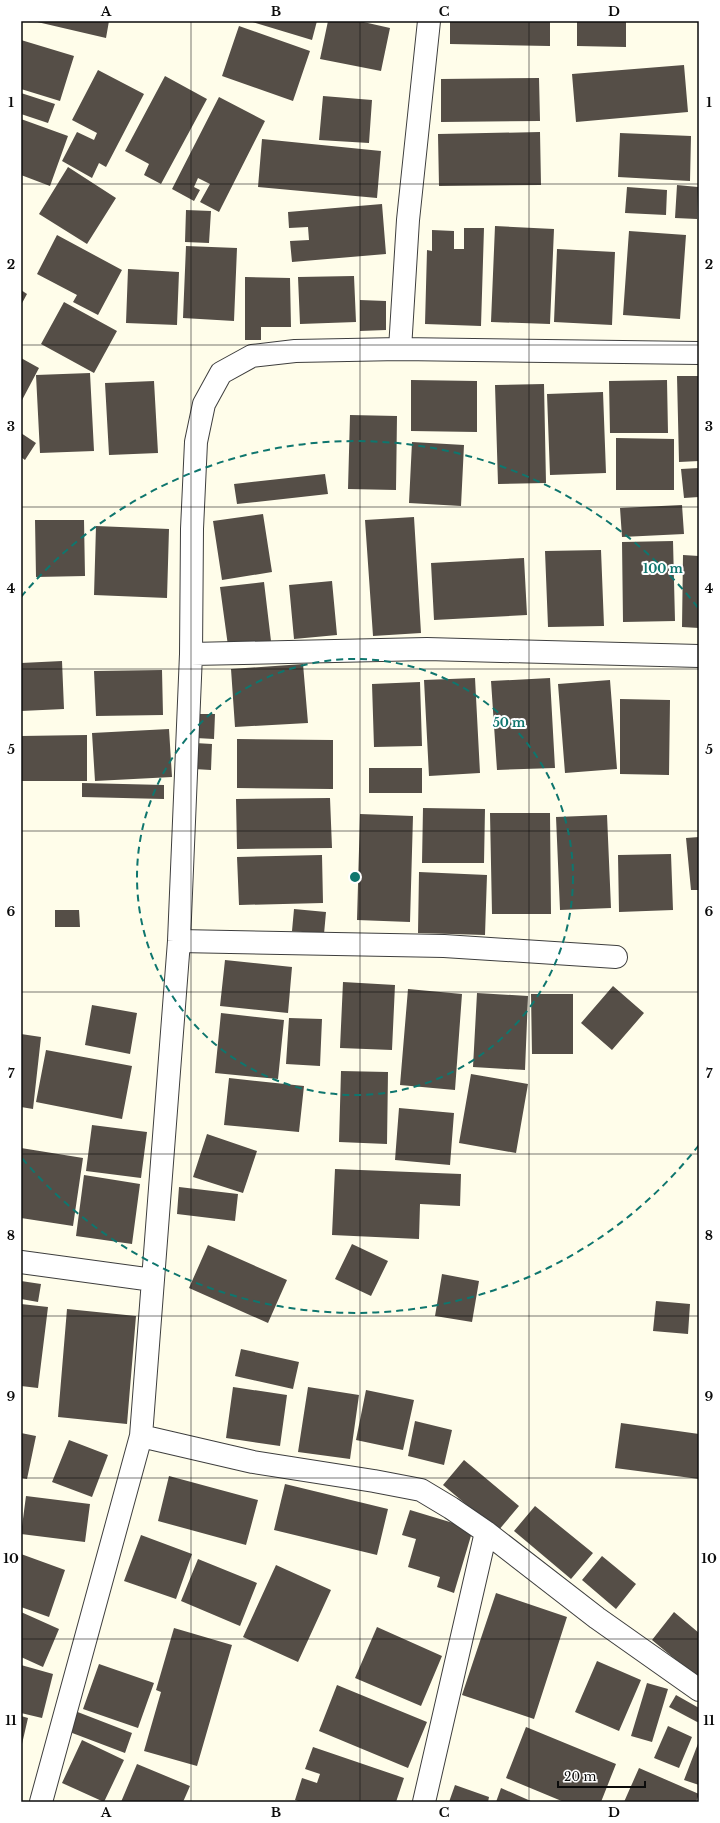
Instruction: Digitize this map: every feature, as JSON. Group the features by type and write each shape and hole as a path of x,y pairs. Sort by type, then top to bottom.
{"street":[{"path":"400,349 408,220 429,21"},
{"path":"41,1802 141,1436 180,941 191,654 192,529 196,442 204,404 222,373 252,356 295,350 400,349 699,353"},
{"path":"191,654 427,649 699,656"},
{"path":"180,941 444,946 616,957"},
{"path":"21,1262 153,1280"},
{"path":"141,1436 252,1462 374,1481 420,1490 451,1508 486,1532 597,1618 699,1690"},
{"path":"424,1802 486,1532"}],"building":[{"path":"33,21 109,21 106,38"},
{"path":"249,21 317,21 312,40"},
{"path":"328,21 359,21 390,28 381,71 320,59"},
{"path":"450,21 550,21 550,46 450,44"},
{"path":"577,21 626,21 626,47 577,46"},
{"path":"239,26 310,51 293,101 222,76"},
{"path":"21,40 74,56 60,101 21,89"},
{"path":"684,65 688,112 576,122 572,74"},
{"path":"98,70 144,94 106,167 99,163 92,178 62,161 77,132 94,140 97,133 72,120"},
{"path":"165,76 207,99 161,184 144,175 149,164 125,151"},
{"path":"539,78 540,121 441,122 441,79"},
{"path":"21,93 55,104 48,123 21,114"},
{"path":"323,96 372,100 369,143 319,140"},
{"path":"219,97 265,121 219,212 200,202 210,184 198,178 194,187 200,190 194,201 172,189"},
{"path":"21,119 68,136 50,186 21,175"},
{"path":"540,132 541,185 439,186 438,134"},
{"path":"620,133 691,136 690,181 618,177"},
{"path":"262,139 381,151 377,198 258,187"},
{"path":"68,167 116,198 87,244 39,214"},
{"path":"677,185 698,187 697,219 675,218"},
{"path":"627,187 667,190 666,215 625,213"},
{"path":"382,204 386,254 292,262 290,241 309,240 308,227 289,228 288,212"},
{"path":"186,210 211,211 209,243 185,242"},
{"path":"495,226 554,229 550,324 491,322"},
{"path":"464,228 484,228 481,326 425,324 427,250 432,251 432,230 454,231 454,249 464,249"},
{"path":"629,231 686,235 680,319 623,315"},
{"path":"57,235 122,270 98,315 73,302 77,295 37,274"},
{"path":"186,246 237,248 234,321 183,318"},
{"path":"557,249 615,252 612,325 554,322"},
{"path":"128,269 179,272 177,325 126,323"},
{"path":"354,276 356,322 300,324 298,277"},
{"path":"245,277 290,278 291,327 261,327 261,340 245,340"},
{"path":"21,290 27,294 21,305"},
{"path":"360,300 386,301 386,330 360,331"},
{"path":"64,302 117,331 94,373 41,344"},
{"path":"21,358 39,368 21,402"},
{"path":"90,373 94,451 40,453 36,375"},
{"path":"677,376 699,376 699,461 679,462"},
{"path":"411,380 477,381 477,432 411,431"},
{"path":"667,380 668,433 610,433 609,381"},
{"path":"154,381 158,453 109,455 105,383"},
{"path":"544,384 546,483 498,484 495,385"},
{"path":"603,392 606,473 550,475 547,394"},
{"path":"350,415 397,416 396,490 348,489"},
{"path":"21,433 36,443 25,460 21,457"},
{"path":"616,438 674,439 674,490 616,490"},
{"path":"412,442 464,445 461,506 409,503"},
{"path":"699,468 699,497 684,498 681,469"},
{"path":"325,474 328,494 237,504 234,484"},
{"path":"682,505 684,534 622,537 620,508"},
{"path":"263,514 272,572 222,580 213,521"},
{"path":"414,517 421,633 373,636 365,520"},
{"path":"35,520 84,520 85,576 36,577"},
{"path":"96,526 169,529 167,598 94,595"},
{"path":"673,541 675,621 623,622 622,542"},
{"path":"22,548 22,586 21,586"},
{"path":"601,550 604,626 548,627 545,551"},
{"path":"683,555 699,556 699,628 682,627"},
{"path":"524,558 527,615 434,620 431,563"},
{"path":"332,581 337,635 294,639 289,585"},
{"path":"264,582 271,641 228,646 220,587"},
{"path":"62,661 64,709 21,711 21,663"},
{"path":"303,664 308,723 235,727 231,669"},
{"path":"162,670 163,715 96,716 94,671"},
{"path":"475,678 480,773 429,776 424,680"},
{"path":"550,678 555,768 497,770 491,681"},
{"path":"610,680 617,769 565,773 558,684"},
{"path":"420,682 422,746 374,747 372,684"},
{"path":"620,699 670,700 669,775 620,774"},
{"path":"197,714 215,714 214,739 196,738"},
{"path":"169,729 172,777 95,781 92,733"},
{"path":"87,735 87,781 21,781 21,736"},
{"path":"237,739 333,740 333,789 237,788"},
{"path":"195,743 212,744 211,770 194,769"},
{"path":"369,768 422,768 422,793 369,793"},
{"path":"82,783 164,785 164,799 82,797"},
{"path":"330,798 332,848 237,849 236,799"},
{"path":"423,808 485,809 484,863 422,863"},
{"path":"490,813 550,813 551,914 492,914"},
{"path":"360,814 413,816 410,922 357,920"},
{"path":"607,815 611,908 560,910 556,817"},
{"path":"699,837 699,890 691,890 686,838"},
{"path":"671,854 673,910 619,912 618,855"},
{"path":"322,855 323,903 239,905 237,857"},
{"path":"419,872 487,875 485,935 418,933"},
{"path":"294,909 326,912 324,934 292,931"},
{"path":"55,910 79,910 80,927 55,927"},
{"path":"225,960 292,967 288,1013 220,1006"},
{"path":"343,982 395,985 392,1050 340,1048"},
{"path":"613,986 644,1013 612,1050 581,1023"},
{"path":"408,989 462,994 455,1090 400,1085"},
{"path":"477,993 528,996 525,1070 473,1067"},
{"path":"531,994 573,994 573,1054 532,1054"},
{"path":"92,1005 137,1013 130,1054 85,1045"},
{"path":"221,1013 284,1020 278,1079 215,1073"},
{"path":"289,1018 322,1019 320,1066 286,1064"},
{"path":"21,1034 41,1037 33,1109 21,1107"},
{"path":"46,1050 132,1066 122,1119 36,1102"},
{"path":"341,1071 388,1072 387,1144 339,1142"},
{"path":"471,1074 528,1084 516,1153 459,1143"},
{"path":"229,1078 304,1086 299,1132 224,1125"},
{"path":"399,1108 454,1113 450,1165 395,1160"},
{"path":"92,1125 147,1132 141,1178 86,1171"},
{"path":"207,1134 257,1151 243,1193 193,1177"},
{"path":"21,1148 83,1158 73,1226 21,1218"},
{"path":"335,1169 461,1174 460,1206 420,1204 419,1239 332,1235"},
{"path":"84,1175 140,1184 132,1244 76,1236"},
{"path":"179,1187 238,1194 235,1221 177,1214"},
{"path":"352,1244 388,1261 371,1296 335,1279"},
{"path":"208,1245 287,1280 268,1323 189,1288"},
{"path":"442,1274 479,1281 472,1322 435,1316"},
{"path":"21,1281 41,1284 38,1302 21,1299"},
{"path":"656,1301 690,1304 688,1334 653,1331"},
{"path":"21,1304 48,1307 38,1388 21,1386"},
{"path":"67,1309 136,1316 127,1424 58,1417"},
{"path":"241,1349 299,1362 293,1389 235,1376"},
{"path":"233,1387 287,1395 280,1446 226,1438"},
{"path":"308,1387 359,1395 350,1459 298,1452"},
{"path":"366,1390 414,1400 403,1450 356,1440"},
{"path":"415,1421 452,1430 444,1465 408,1456"},
{"path":"621,1423 699,1434 699,1479 615,1468"},
{"path":"21,1433 36,1436 27,1479 21,1478"},
{"path":"69,1440 108,1455 92,1497 52,1482"},
{"path":"464,1460 519,1506 498,1531 443,1485"},
{"path":"169,1476 258,1500 246,1545 158,1521"},
{"path":"285,1484 388,1509 377,1555 274,1530"},
{"path":"26,1496 90,1504 85,1542 21,1534"},
{"path":"535,1506 593,1553 571,1579 514,1531"},
{"path":"410,1510 473,1529 454,1593 437,1587 440,1577 408,1567 416,1539 402,1535"},
{"path":"141,1535 192,1554 176,1599 124,1581"},
{"path":"21,1554 65,1570 49,1617 21,1607"},
{"path":"602,1556 636,1584 616,1609 582,1580"},
{"path":"198,1559 257,1583 240,1626 181,1601"},
{"path":"276,1565 331,1590 298,1662 243,1637"},
{"path":"496,1593 567,1617 534,1719 462,1695"},
{"path":"21,1612 59,1629 43,1667 21,1657"},
{"path":"674,1612 699,1633 699,1679 652,1640"},
{"path":"377,1627 442,1656 421,1706 355,1678"},
{"path":"174,1628 232,1645 197,1766 144,1751 161,1692 156,1690"},
{"path":"597,1661 641,1680 619,1731 575,1712"},
{"path":"99,1664 154,1683 138,1728 83,1709"},
{"path":"21,1665 53,1674 42,1718 21,1713"},
{"path":"647,1683 668,1689 652,1742 631,1736"},
{"path":"337,1685 427,1722 408,1768 319,1731"},
{"path":"676,1695 699,1708 699,1723 669,1707"},
{"path":"75,1711 132,1733 125,1753 67,1731"},
{"path":"21,1716 28,1718 22,1744 21,1744"},
{"path":"668,1726 692,1737 679,1768 654,1758"},
{"path":"526,1727 616,1764 601,1802 564,1802 506,1778"},
{"path":"82,1740 124,1760 104,1802 62,1783"},
{"path":"699,1741 699,1785 684,1780"},
{"path":"313,1747 404,1778 396,1802 301,1802 295,1800 302,1778 317,1783 320,1774 305,1769"},
{"path":"137,1764 190,1786 183,1802 121,1802"},
{"path":"639,1768 699,1794 696,1802 624,1802"},
{"path":"455,1785 489,1797 488,1802 449,1802"},
{"path":"501,1788 533,1802 496,1802"}]}
